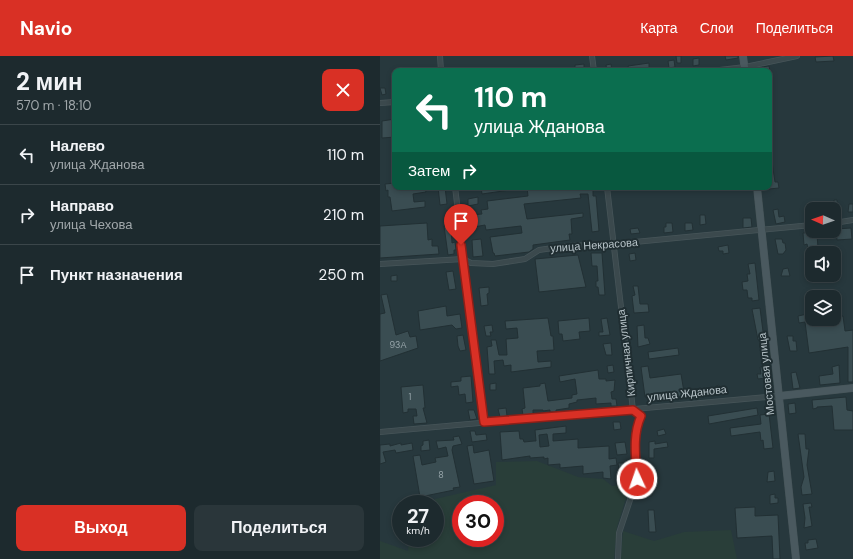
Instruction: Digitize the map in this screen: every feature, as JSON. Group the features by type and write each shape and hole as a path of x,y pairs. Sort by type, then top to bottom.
{"street":[{"path":"440,56 441,68"},
{"path":"592,56 594,68"},
{"path":"743,56 745,68"},
{"path":"749,68 798,56"},
{"path":"380,103 392,102"},
{"path":"455,190 484,422"},
{"name":"Кирпичная улица","path":"607,190 633,410 641,416 637,425 635,445 637,479 619,533 618,559"},
{"name":"Мостовая улица","path":"757,190 796,559"},
{"path":"841,222 853,220"},
{"name":"улица Некрасова","path":"380,264 463,259 471,263 493,264 525,259 539,250 762,231 805,226"},
{"name":"улица Жданова","path":"380,432 633,410 853,388"}],"green space":[{"path":"537,461 578,477 603,479 612,486 630,485 617,527 614,559 380,559 380,541 392,545 392,547 408,551 408,547 444,547 444,497 452,495 452,547 504,547 504,495 452,495 496,485 496,462"},
{"path":"731,530 737,559 621,559 623,531 654,541 684,532"}],"building":[{"path":"676,56 681,56 681,63 677,63"},
{"path":"725,56 738,56 738,58 726,60"},
{"path":"833,56 834,61 816,62 815,57"},
{"path":"699,58 699,65 693,66 693,59"},
{"path":"674,60 675,67 669,68 668,61"},
{"path":"649,63 649,68 628,68 628,66"},
{"path":"584,64 584,68 575,68 575,65"},
{"path":"611,64 612,68 606,68 606,65"},
{"path":"769,66 769,68 762,68"},
{"path":"380,88 385,88 386,94 382,95"},
{"path":"392,119 392,137 382,138 382,121"},
{"path":"772,162 775,182 778,182 779,188 772,189"},
{"path":"392,183 392,190 426,190 426,192 413,194 414,202 425,201 425,207 392,211 390,197 388,197 388,190 386,191 385,184"},
{"path":"438,190 445,190 447,204 440,205"},
{"path":"481,190 510,190 482,194"},
{"path":"527,190 593,190 593,196 596,196 599,231 592,232 588,194 580,194 581,198 524,204 527,219 583,213 583,217 571,219 572,234 569,234 570,240 533,245 533,249 529,252 495,256 490,237 522,233 521,226 486,230 485,225 470,229 469,220 471,220 471,215 482,214 481,210 488,209 487,201 528,196"},
{"path":"478,197 478,204 468,206 468,199"},
{"path":"849,204 853,204 853,212 848,212"},
{"path":"778,209 779,217 784,216 785,222 776,224 773,210"},
{"path":"700,215 705,215 706,224 700,225"},
{"path":"743,218 751,218 752,227 743,228"},
{"path":"427,223 428,240 432,239 432,246 438,246 439,254 380,258 380,226"},
{"path":"666,223 672,223 673,232 664,233"},
{"path":"685,223 692,223 693,230 685,231"},
{"path":"451,225 452,243 455,242 456,250 454,250 454,254 448,255 444,226"},
{"path":"638,228 640,233 631,234 630,229"},
{"path":"851,228 852,239 837,240 837,238 841,238 841,229"},
{"path":"803,233 805,233 805,238 817,238 818,246 808,246 807,244 804,245"},
{"path":"481,239 483,256 473,257 472,240"},
{"path":"775,239 782,239 783,243 785,243 786,250 783,254 778,254"},
{"path":"728,245 729,253 723,254 723,251 719,251 718,247"},
{"path":"591,253 602,253 605,295 599,295 598,287 596,287 596,281 598,281 597,266 592,266"},
{"path":"635,253 636,260 630,261 629,254"},
{"path":"578,255 586,287 539,292 535,259"},
{"path":"755,263 759,300 752,301 752,298 748,298 747,290 743,290 742,282 748,281 747,274 750,274 748,264"},
{"path":"788,268 790,276 781,276 783,269"},
{"path":"453,271 456,289 449,290 446,272"},
{"path":"397,275 397,281 391,281 391,276"},
{"path":"633,286 638,286 640,304 648,304 649,312 634,313 632,296 635,295"},
{"path":"489,287 489,293 487,294 488,305 481,306 479,288"},
{"path":"387,294 396,335 408,331 410,337 416,336 418,348 380,361 380,314 385,313 381,295"},
{"path":"446,306 447,316 460,314 462,328 456,329 452,325 420,330 418,311"},
{"path":"760,308 764,339 758,340 752,309"},
{"path":"805,314 805,322 799,323 798,316"},
{"path":"841,316 843,316 845,331 853,330 853,382 848,382 848,347 809,353 806,326 841,326"},
{"path":"548,318 551,336 553,336 554,350 537,351 538,362 551,361 551,367 511,372 511,365 504,366 503,360 494,361 495,374 489,374 487,347 492,346 491,340 496,340 499,355 507,355 506,339 518,338 517,328 506,329 505,321"},
{"path":"589,318 590,331 579,332 580,339 563,341 562,334 559,334 558,321"},
{"path":"607,318 610,335 599,336 599,332 603,332 601,319"},
{"path":"492,325 493,332 490,332 491,336 486,336 484,326"},
{"path":"644,325 645,338 648,338 650,344 638,347 637,326"},
{"path":"463,335 466,350 460,351 457,336"},
{"path":"787,336 793,336 793,341 796,341 797,351 790,351"},
{"path":"611,343 612,355 606,355 603,344"},
{"path":"678,348 679,355 649,359 648,352"},
{"path":"613,365 614,372 608,373 607,366"},
{"path":"839,365 840,383 820,385 819,376 833,374 832,367"},
{"path":"648,366 650,378 681,374 684,392 701,388 702,394 659,401 658,395 645,397 641,367"},
{"path":"768,366 769,374 765,374 765,378 758,379 757,374 761,374 760,367"},
{"path":"598,370 599,379 606,379 606,381 615,380 614,391 611,392 612,399 616,399 617,406 611,406 611,403 596,404 596,398 577,400 577,402 569,404 569,408 556,410 556,412 550,412 550,410 533,410 533,414 523,415 522,409 525,408 523,388 540,386 540,384 545,383 548,401 572,398 572,395 577,394 575,379 560,382 559,376"},
{"path":"796,372 800,388 793,389 791,373"},
{"path":"471,376 473,402 466,403 465,394 459,395 458,386 451,387 451,382 461,381 461,377"},
{"path":"496,383 496,390 490,390 490,384"},
{"path":"423,385 425,408 423,408 427,423 414,424 413,416 417,416 416,409 408,409 408,412 403,413 401,387"},
{"path":"719,385 720,388 724,387 725,393 717,394 716,386"},
{"path":"846,397 847,410 853,411 853,430 834,430 832,406 817,407 813,409 812,400"},
{"path":"795,403 796,413 789,414 788,404"},
{"path":"506,408 507,416 500,417 498,409"},
{"path":"757,408 758,415 709,424 708,416"},
{"path":"468,410 474,410 477,419 470,420"},
{"path":"769,414 773,448 764,449 760,432 731,436 730,428 761,424 760,415"},
{"path":"613,422 620,422 621,429 614,430"},
{"path":"566,426 566,433 553,434 553,441 578,439 578,448 609,446 609,459 616,458 617,465 610,466 611,479 603,478 603,472 583,474 583,466 560,468 560,464 548,465 548,458 544,459 544,457 530,458 530,456 502,460 500,432 519,431 520,439 523,439 524,442 536,441 535,430","holes":["547,434 549,446 540,447 539,435"]},
{"path":"664,429 666,434 658,436 657,431"},
{"path":"470,431 475,431 476,435 486,434 487,440 472,442"},
{"path":"798,434 805,434 806,449 809,449 807,465 812,494 802,495 801,487 804,477"},
{"path":"459,436 462,444 453,446 452,450 460,487 453,488 454,490 430,495 420,495 413,456 420,455 422,465 436,462 435,458 448,456 446,447 438,449 436,441 454,440 453,437"},
{"path":"429,440 430,450 421,451 423,441"},
{"path":"655,441 655,444 667,442 668,447 654,449 654,458 649,458 649,442"},
{"path":"625,442 627,454 617,455 615,443"},
{"path":"401,443 401,445 412,443 413,450 396,453 395,450 383,452 386,462 380,464 380,445 390,444 390,446"},
{"path":"473,445 474,453 489,450 494,481 474,484 467,446"},
{"path":"618,463 626,463 628,481 618,482 618,478 620,477"},
{"path":"774,471 775,481 767,482 768,472"},
{"path":"652,487 652,496 645,496 645,488"},
{"path":"775,494 775,498 778,498 778,503 770,504 770,495"},
{"path":"811,503 812,507 809,507 812,526 804,528 805,518 803,504"},
{"path":"755,507 755,516 778,515 780,559 773,559 772,536 737,538 735,508"},
{"path":"648,510 654,510 656,532 649,532"},
{"path":"816,539 818,548 806,550 805,543 808,543 808,540"}],"route":[{"path":"461,245 484,422 633,410 641,416 637,425 635,445 637,479"}]}
